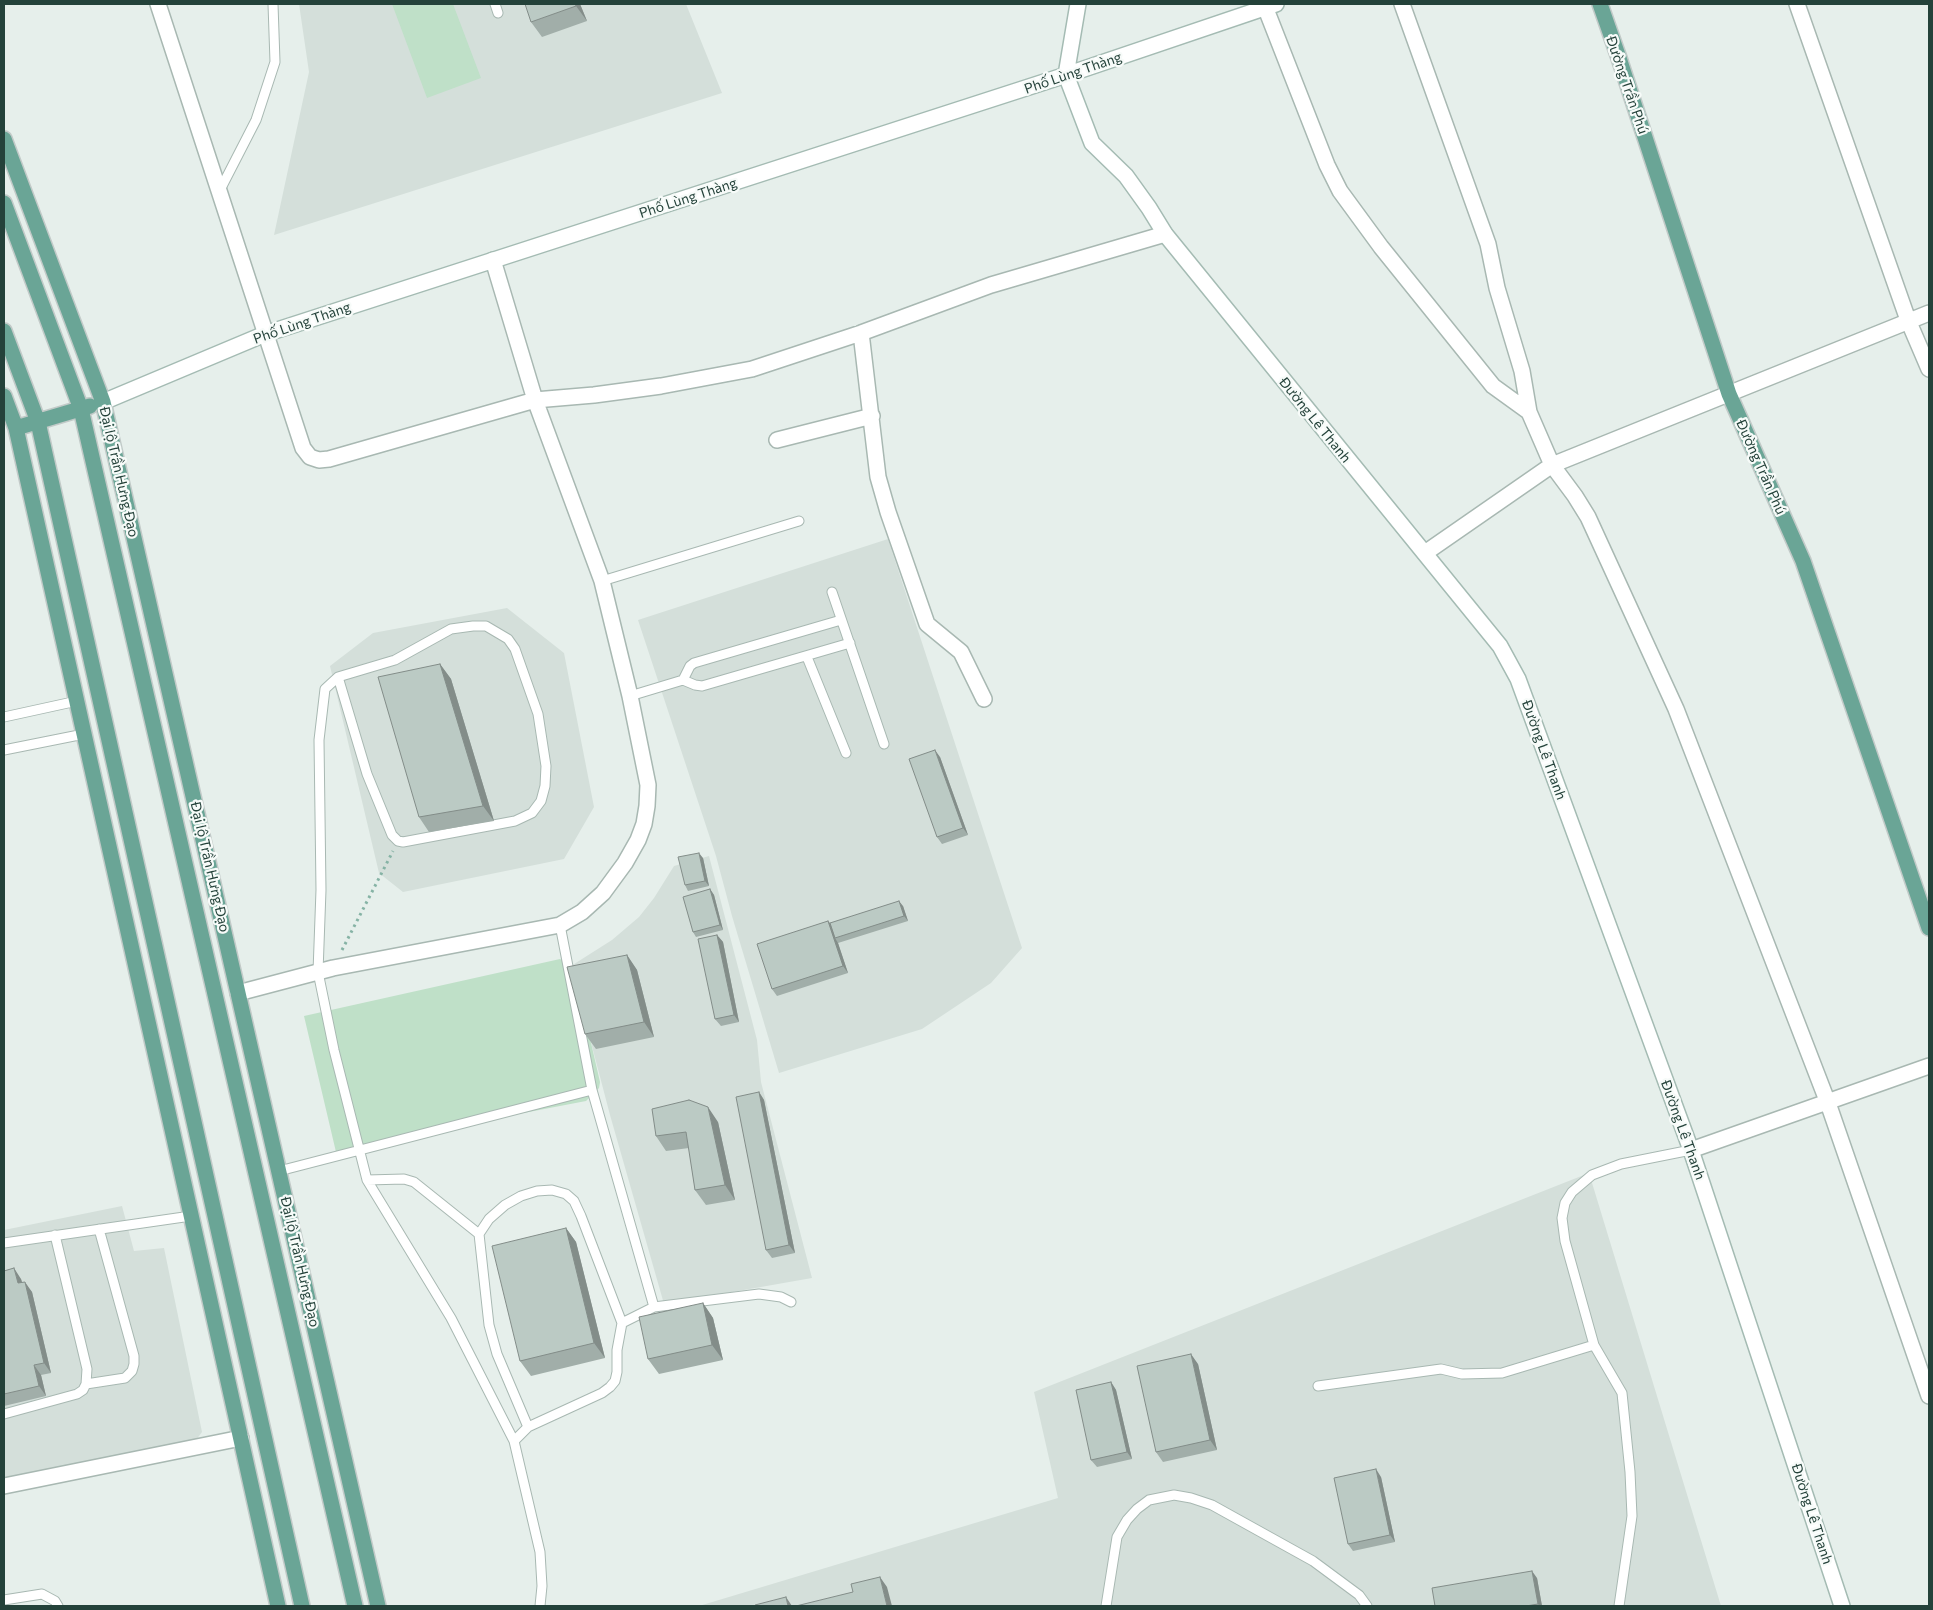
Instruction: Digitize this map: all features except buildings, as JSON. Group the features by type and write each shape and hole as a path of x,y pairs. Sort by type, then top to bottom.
{"main road":[{"name":"Đường Trần Phú","path":"1600,4 1729,394 1803,560 1929,928"},
{"name":"Đại lộ Trần Hưng Đạo","path":"4,139 103,402 378,1606"},
{"name":"Đại lộ Trần Hưng Đạo","path":"4,203 82,409 355,1606"},
{"path":"4,331 38,422 302,1606"},
{"path":"4,396 16,428 278,1606"},
{"path":"16,428 103,402"}],"street":[{"path":"158,4 303,448 310,457 319,460 535,400 594,395 661,386 752,370 861,333 992,285 1165,234"},
{"path":"1066,76 1078,4"},
{"path":"1402,4 1488,244 1497,288 1522,371 1529,412 1552,465 1588,517 1676,710 1828,1103 1929,1396"},
{"path":"1797,4 1908,320 1929,369"},
{"path":"1268,5 1327,165 1340,191 1381,247 1493,386 1529,412"},
{"name":"Phố Lùng Thàng","path":"103,402 265,334 1066,76 1268,5"},
{"name":"Đường Lê Thanh","path":"1066,76 1092,143 1126,176 1165,234 1500,646 1518,679 1691,1150 1842,1606"},
{"path":"238,993 333,968 560,924 582,912 603,894 625,863 638,840 644,824 648,785 630,696 602,581 535,400 494,260"},
{"path":"1425,553 1552,465 1929,313"},
{"path":"861,333 878,477 927,624 961,652 984,699"},
{"path":"776,440 872,416"},
{"path":"1691,1150 1929,1066"},
{"path":"4,1486 241,1438"}],"lane":[{"path":"219,193 256,120 275,62 273,4"},
{"path":"495,4 498,14"},
{"path":"602,581 799,521"},
{"path":"832,592 884,744"},
{"path":"683,680 690,666 694,663 841,620"},
{"path":"338,677 367,774 392,835 398,841 411,842 515,821 532,813 541,801 545,786 546,766 538,714 515,649 508,639 486,626 451,628 395,660 338,677 325,690 319,740 321,890 318,972 367,1180 451,1318 514,1441 540,1552 542,1586 540,1606"},
{"path":"630,696 683,680 695,686 702,686 850,643"},
{"path":"807,657 846,753"},
{"path":"4,717 77,701"},
{"path":"4,750 84,734"},
{"path":"560,924 592,1090 654,1307"},
{"path":"279,1171 359,1152 592,1090"},
{"path":"1619,1606 1632,1516 1630,1472 1622,1393 1594,1345 1565,1240 1562,1218 1565,1203 1572,1192 1592,1174 1621,1164 1691,1150"},
{"path":"367,1180 404,1179 414,1182 479,1234"},
{"path":"514,1441 528,1427 602,1393 610,1387 617,1372 617,1350 622,1322 574,1201 566,1194 552,1190 537,1191 521,1196 505,1205 489,1219 479,1234 490,1325 497,1354 528,1427"},
{"path":"4,1243 191,1216"},
{"path":"86,1384 125,1378 132,1371 134,1364 134,1356 99,1228"},
{"path":"4,1414 77,1394 83,1390 86,1384 87,1369 55,1235"},
{"path":"622,1322 654,1307 759,1294 781,1297 791,1302"},
{"path":"1318,1386 1441,1369 1462,1374 1502,1373 1594,1345"},
{"path":"1106,1606 1117,1537 1127,1520 1149,1500 1174,1495 1212,1505 1313,1561 1359,1595 1367,1606"},
{"path":"4,1600 42,1594 55,1601 58,1606"}],"path":[{"path":"333,968 398,841"}],"shaded area":[{"path":"299,4 686,4 722,93 274,235 309,72"},
{"path":"888,539 1022,948 991,983 922,1029 779,1073 716,856 638,620"},
{"path":"507,608 564,653 594,807 564,859 403,892 379,873 330,666 373,633"},
{"path":"709,856 757,1040 761,1082 812,1278 664,1304 610,1115 571,966 612,940 639,917 654,898 674,866"},
{"path":"1589,1173 1721,1606 699,1606 1058,1498 1034,1392"},
{"path":"122,1206 134,1251 164,1248 202,1432 196,1440 4,1481 4,1230"}],"green space":[{"path":"392,4 453,4 481,78 427,98"},
{"path":"560,959 571,966 577,982 600,1082 599,1088 586,1101 388,1139 336,1152 304,1016"}]}
